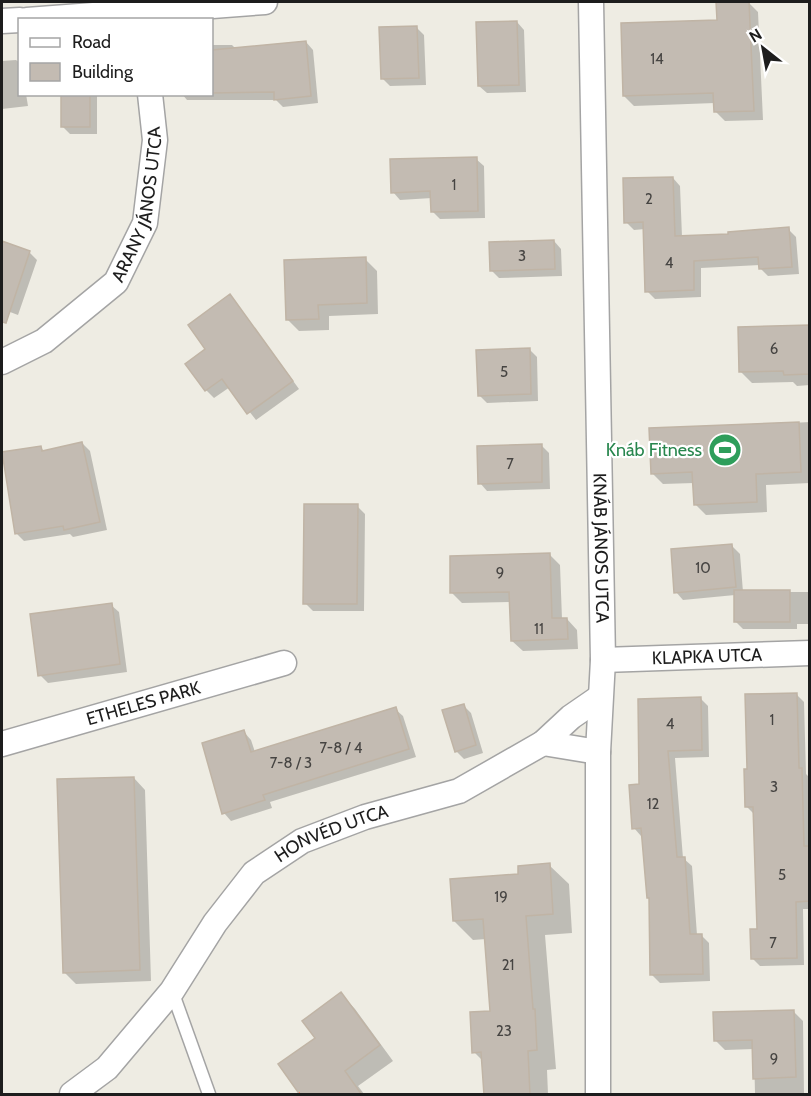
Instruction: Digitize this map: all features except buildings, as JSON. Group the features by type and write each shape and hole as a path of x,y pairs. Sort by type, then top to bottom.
{"street":[{"path":"73,18 142,15 265,2"},
{"name":"KNÁB JÁNOS UTCA","path":"591,2 603,660 598,752 598,1095"},
{"path":"2,21 18,20"},
{"name":"ARANY JÁNOS UTCA","path":"2,362 44,341 116,282 145,223 155,140 150,96"},
{"name":"KLAPKA UTCA","path":"603,660 810,653"},
{"name":"ETHELES PARK","path":"2,744 284,663"},
{"name":"HONVÉD UTCA","path":"72,1095 108,1068 172,991 215,923 254,873 302,841 365,818 459,791 543,742 571,717 600,697"},
{"path":"543,742 598,752"}],"lane":[{"path":"172,991 208,1091"}],"place":[{"name":"Knáb Fitness","path":"725,450"}]}
